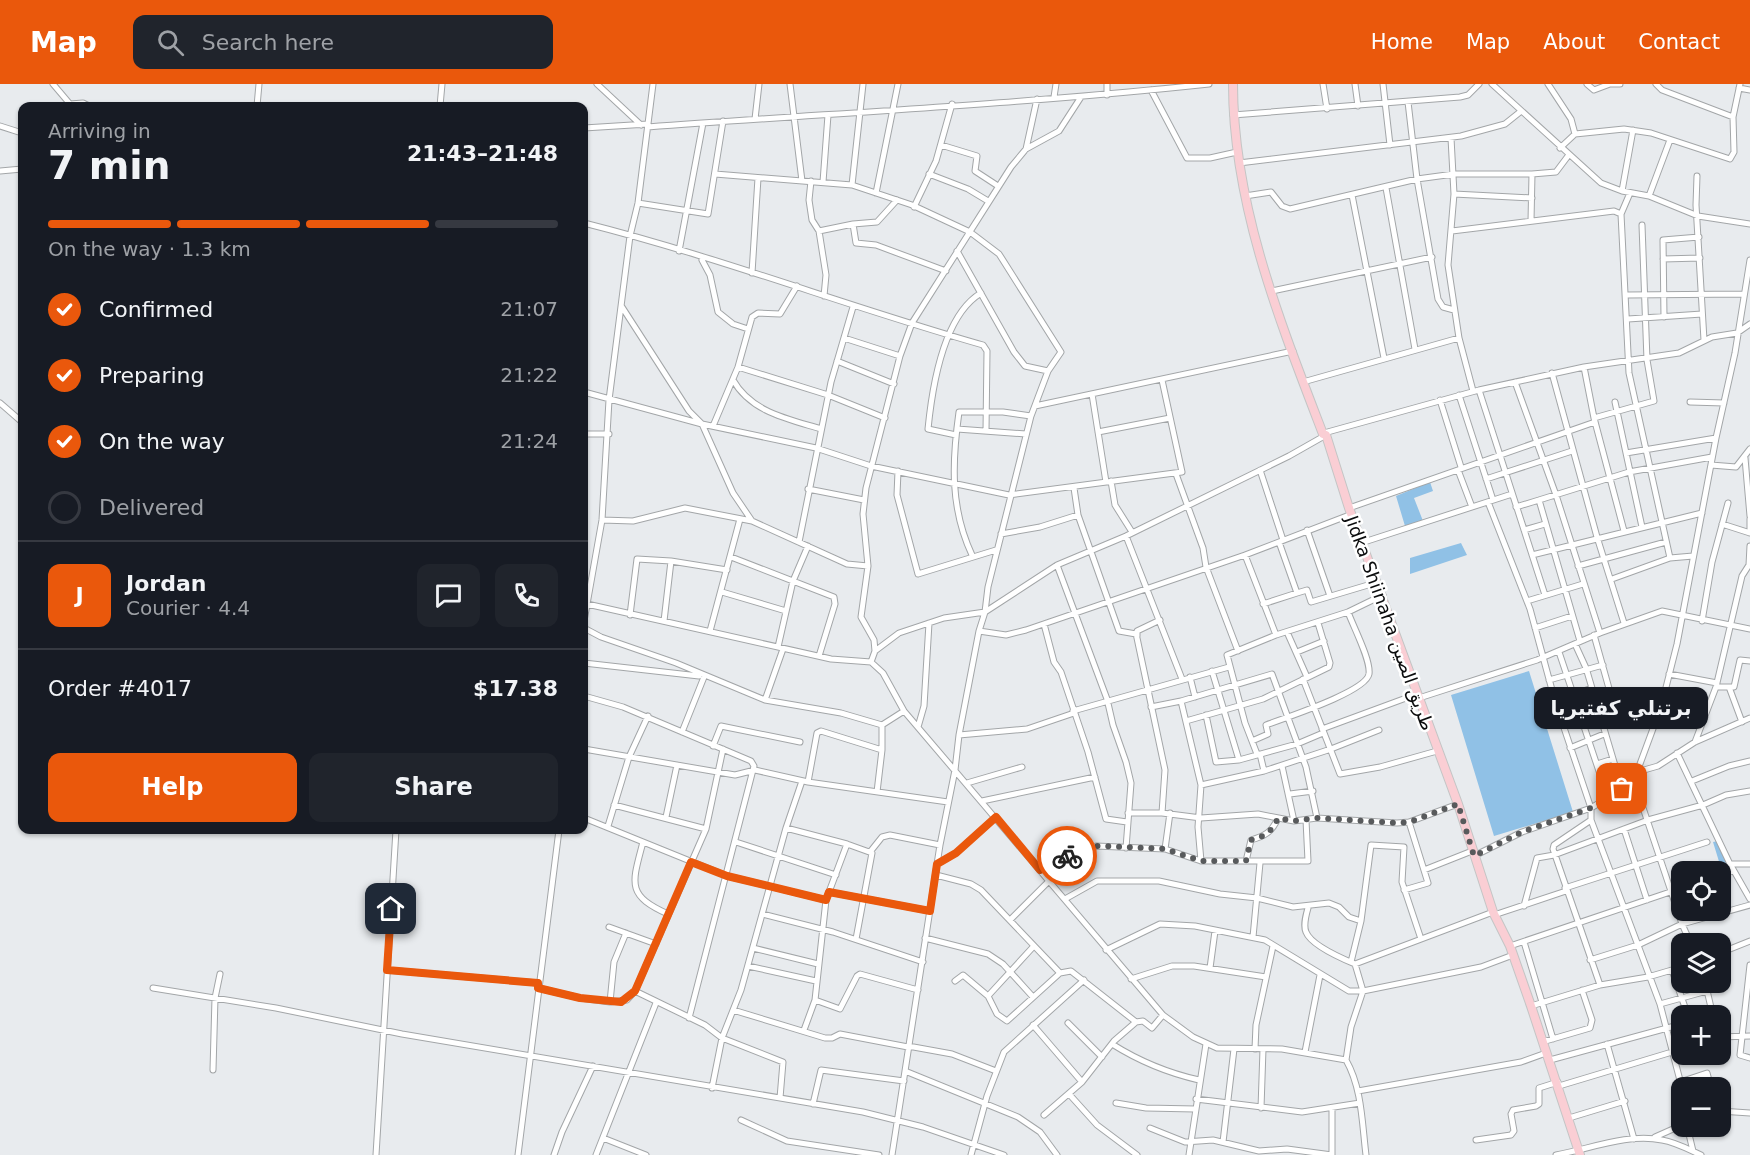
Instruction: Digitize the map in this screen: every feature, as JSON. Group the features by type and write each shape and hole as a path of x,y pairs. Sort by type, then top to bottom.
{"main road":[{"name":"Jidka Shiinaha طريق الصين","path":"1233,84 1233,115 1245,196 1272,291 1361,543 1383,595 1437,751 1458,804 1494,913 1510,946 1532,1006 1580,1153"}],"street":[{"path":"53,84 68,102"},
{"path":"257,102 259,84"},
{"path":"440,102 442,84"},
{"path":"597,84 641,125"},
{"path":"588,598 602,520 609,434 609,400 630,236 638,203 653,84"},
{"path":"755,119 759,84"},
{"path":"790,84 792,117 802,181"},
{"path":"852,185 862,112 863,84"},
{"path":"876,193 898,84"},
{"path":"1054,98 1056,84"},
{"path":"1107,84 1107,94"},
{"path":"588,128 828,115 894,108 1081,97 1209,84"},
{"path":"1323,84 1327,109"},
{"path":"1355,84 1358,106"},
{"path":"1383,84 1390,145"},
{"path":"1233,115 1464,96 1479,84"},
{"path":"1492,84 1568,156 1601,183 1622,191 1649,196 1698,216 1750,224"},
{"path":"1548,84 1571,119 1575,134"},
{"path":"1587,84 1594,90 1610,84 1620,84"},
{"path":"1656,84 1662,90 1733,117"},
{"path":"1560,148 1575,134 1634,130 1730,159 1734,152 1733,117 1739,86 1750,90"},
{"path":"1151,90 1187,158 1210,158 1237,152"},
{"path":"871,662 875,651 874,640 861,617 868,566 862,526 864,500 900,356 912,323 998,186 1026,149 1059,131 1081,97"},
{"path":"1026,149 1037,99"},
{"path":"1408,102 1417,179 1441,305 1454,310"},
{"path":"914,207 941,145 952,104"},
{"path":"1239,163 1451,138 1505,124 1520,112"},
{"path":"823,182 828,115"},
{"path":"638,203 709,213 723,122"},
{"path":"679,251 703,123"},
{"path":"0,126 18,132"},
{"path":"1622,191 1634,130"},
{"path":"1451,138 1454,194 1448,266 1459,338 1545,595"},
{"path":"1649,196 1670,140"},
{"path":"941,145 976,156 975,171 998,186"},
{"path":"1245,196 1271,192 1282,206 1290,209 1417,179 1454,174 1556,172 1568,156"},
{"path":"0,171 18,169"},
{"path":"715,174 852,185 897,200 970,232 999,254 1058,346 1060,355 1048,371 1031,416 996,550 959,735 956,770 940,845 892,1155"},
{"path":"928,174 968,189 988,201"},
{"path":"1531,221 1532,174"},
{"path":"1697,176 1696,205 1704,340"},
{"path":"752,273 758,178"},
{"path":"811,182 809,200 812,220 819,231 826,275 824,296"},
{"path":"1386,188 1398,265 1415,349"},
{"path":"1630,193 1621,214 1629,362 1636,407 1670,558"},
{"path":"1454,194 1532,198"},
{"path":"1352,195 1383,358"},
{"path":"819,231 877,222 897,200"},
{"path":"1452,231 1614,211 1621,214"},
{"path":"588,224 796,286 853,308 912,323 987,348 986,431"},
{"path":"853,224 855,240 858,244 876,245 946,271"},
{"path":"979,631 1006,635 1044,624 1245,555 1479,461 1654,401 1647,360 1642,225"},
{"path":"1664,317 1664,239 1699,237"},
{"path":"957,250 1024,366 1048,371"},
{"path":"1272,291 1366,273 1432,257"},
{"path":"701,258 709,270 711,286 717,297 718,312 733,324 748,329"},
{"path":"1663,259 1700,258"},
{"path":"1424,870 1473,854 1522,832 1591,808 1622,789 1635,775 1661,706 1682,617 1750,260"},
{"path":"713,426 738,367 748,329 755,313 780,314 796,286"},
{"path":"981,292 964,308 936,368 928,429 1026,434"},
{"path":"1627,295 1744,294"},
{"path":"622,307 689,411 702,424 733,493 752,521"},
{"path":"800,542 808,489 828,395 853,308"},
{"path":"1628,319 1702,314"},
{"path":"875,651 899,633 929,623 985,612 1057,565 1126,536 1260,470 1324,434 1476,390 1584,367 1647,360 1679,353 1704,340 1737,333 1750,324"},
{"path":"844,338 900,356"},
{"path":"1303,382 1459,338"},
{"path":"1035,406 1293,351"},
{"path":"837,362 894,384"},
{"path":"738,367 828,395 885,418"},
{"path":"1584,367 1594,420 1624,531"},
{"path":"1552,373 1566,432 1624,623"},
{"path":"733,380 744,395 758,406 821,429"},
{"path":"588,393 702,424 816,448 871,466 1009,495 1182,472 1162,380"},
{"path":"1515,382 1544,459 1578,566 1610,692"},
{"path":"1092,394 1098,432 1115,505 1132,532"},
{"path":"1459,395 1491,501 1527,601 1561,722 1591,808 1591,820 1660,1004 1671,1046"},
{"path":"1440,400 1472,507"},
{"path":"1615,402 1642,527"},
{"path":"1690,402 1724,403"},
{"path":"0,403 18,419"},
{"path":"972,555 957,517 953,484 960,411 986,411 1031,416"},
{"path":"1098,432 1170,418"},
{"path":"588,434 609,434"},
{"path":"1626,453 1716,438"},
{"path":"1722,524 1750,533 1747,457 1750,449"},
{"path":"1486,479 1572,451"},
{"path":"1516,507 1629,471 1712,457"},
{"path":"1711,465 1733,468 1747,457"},
{"path":"1260,470 1297,593"},
{"path":"898,471 897,495 917,573 920,574 972,555 996,550"},
{"path":"1176,474 1203,548 1206,567 1238,651"},
{"path":"1074,488 1078,515 1119,631 1136,634 1137,638"},
{"path":"808,489 864,500"},
{"path":"1361,543 1512,494"},
{"path":"1539,500 1604,734 1622,789"},
{"path":"1702,621 1728,503"},
{"path":"602,520 633,521 685,508 752,521 847,564 868,566"},
{"path":"1532,555 1701,513"},
{"path":"1001,534 1040,527 1078,515"},
{"path":"710,631 740,519"},
{"path":"1524,530 1545,524"},
{"path":"1308,530 1330,597"},
{"path":"1126,536 1182,679"},
{"path":"1578,566 1666,542"},
{"path":"765,700 780,648 794,581 808,546"},
{"path":"1695,742 1716,685 1742,576 1749,570 1750,546"},
{"path":"1245,555 1276,635"},
{"path":"1612,579 1670,558 1693,556"},
{"path":"731,557 832,596 836,600 819,656"},
{"path":"630,615 637,560 671,561 727,570"},
{"path":"664,621 671,561"},
{"path":"1057,565 1107,699 1131,783 1126,848"},
{"path":"1263,604 1307,590 1312,602 1378,582"},
{"path":"1527,601 1583,584"},
{"path":"722,592 786,611"},
{"path":"1264,771 1251,741 1227,655 1276,635 1348,612 1383,595"},
{"path":"588,604 819,656 871,662 883,673 904,711 1163,1015 1206,1044 1234,1049 1305,1052 1346,1060"},
{"path":"1206,715 1216,762 1239,760 1297,744 1323,731 1418,696 1542,658 1624,623 1666,611 1682,617 1750,629"},
{"path":"1251,741 1268,734 1266,725 1360,687 1367,679 1368,664 1348,612"},
{"path":"1535,628 1572,616"},
{"path":"1160,620 1137,631 1137,638 1165,770 1162,813"},
{"path":"918,727 924,706 929,623"},
{"path":"1186,721 1279,692 1330,665 1318,623"},
{"path":"1044,624 1054,662 1061,672 1095,777 1106,819 1127,822"},
{"path":"588,630 601,638 676,663 704,677 765,700 841,713 882,725 904,711"},
{"path":"1287,632 1297,652 1313,706 1339,773 1343,775 1437,751"},
{"path":"1297,652 1324,641"},
{"path":"1559,652 1608,798"},
{"path":"1669,674 1730,687 1736,685 1740,660 1750,661"},
{"path":"588,663 704,677"},
{"path":"1549,680 1603,665"},
{"path":"959,735 1027,729 1107,699 1229,667"},
{"path":"1212,671 1239,760"},
{"path":"1151,707 1218,691 1271,673 1302,759 1312,791 1317,818"},
{"path":"682,732 704,677"},
{"path":"1190,677 1195,697"},
{"path":"1730,687 1742,722"},
{"path":"1555,701 1592,688"},
{"path":"1629,693 1661,706 1705,717"},
{"path":"588,697 648,716 713,746 751,760 755,770 689,1018"},
{"path":"1181,701 1201,785 1201,818 1198,827 1201,861"},
{"path":"1561,722 1598,709"},
{"path":"608,826 629,757 648,716"},
{"path":"1635,775 1658,766 1695,742 1750,718"},
{"path":"877,792 882,750 882,725"},
{"path":"713,746 721,726 800,742"},
{"path":"1201,785 1282,766 1379,730"},
{"path":"712,1088 722,1038 748,966 786,828 805,782 819,731 882,750"},
{"path":"1570,748 1604,734"},
{"path":"387,970 538,986 610,1002 627,1000 635,991 706,829 723,749"},
{"path":"588,750 735,775 755,770 805,782 948,802"},
{"path":"1677,753 1729,861"},
{"path":"1597,764 1612,759"},
{"path":"1692,781 1729,766 1750,761"},
{"path":"666,817 677,765"},
{"path":"1282,766 1290,794 1294,821"},
{"path":"967,783 1022,767"},
{"path":"1635,775 1671,888"},
{"path":"982,801 1095,777"},
{"path":"1290,794 1312,791"},
{"path":"1524,906 1534,862 1537,858 1554,855 1648,820 1703,805 1726,795 1750,791"},
{"path":"1128,813 1170,813 1201,818 1245,813 1294,821 1317,818 1409,822 1458,804"},
{"path":"614,805 706,829"},
{"path":"1165,849 1170,813"},
{"path":"937,864 956,853 996,817"},
{"path":"1246,861 1251,840 1263,837 1272,829 1278,818"},
{"path":"588,819 727,876 826,900"},
{"path":"1040,870 1092,846 1165,849 1201,861 1260,863 1308,861 1306,820"},
{"path":"1591,820 1554,845 1554,855 1600,985"},
{"path":"1404,890 1428,884 1409,822"},
{"path":"786,828 870,852"},
{"path":"1624,829 1647,900"},
{"path":"376,1155 396,834"},
{"path":"518,1155 558,834"},
{"path":"870,852 882,837 890,835 940,845"},
{"path":"644,842 637,872 637,892 643,901 668,914"},
{"path":"736,842 836,875"},
{"path":"1308,908 1305,926 1307,935 1340,958 1353,963 1707,842"},
{"path":"804,1030 815,1000 826,900 847,844"},
{"path":"1366,1155 1358,1091 1353,1072 1346,1060 1351,1027 1363,991 1353,963 1371,845 1404,847 1415,845"},
{"path":"1404,847 1401,874 1404,890 1421,939"},
{"path":"856,939 872,857 870,852"},
{"path":"1253,937 1260,863"},
{"path":"1731,864 1750,864"},
{"path":"1731,866 1750,899"},
{"path":"936,875 971,884 993,901 1033,947 1060,973"},
{"path":"1065,899 1097,881 1128,879 1159,881 1220,894 1257,898 1293,907 1334,905 1349,917 1361,921"},
{"path":"1010,920 1049,880"},
{"path":"1510,946 1578,925 1671,891"},
{"path":"829,892 930,911"},
{"path":"1590,960 1638,945 1682,924 1750,905"},
{"path":"762,914 856,939 923,962"},
{"path":"1681,921 1686,933"},
{"path":"1106,950 1160,924 1182,923 1269,942 1349,991 1363,991 1481,967 1513,955"},
{"path":"609,927 656,944"},
{"path":"1210,968 1215,931"},
{"path":"610,1002 614,962 626,933"},
{"path":"925,938 987,954 1010,971 1033,997"},
{"path":"1731,949 1750,941"},
{"path":"1524,942 1553,1039"},
{"path":"1256,1049 1256,1025 1273,946"},
{"path":"988,996 1033,947"},
{"path":"753,948 818,964"},
{"path":"1750,965 1740,1035 1740,1056 1750,1058"},
{"path":"748,966 816,981"},
{"path":"1131,979 1172,966 1210,968 1266,977"},
{"path":"955,981 963,975 988,996 998,1014 1007,1022 1060,973 1068,970 1136,1022"},
{"path":"1532,1006 1600,985 1648,977 1671,970"},
{"path":"213,1070 215,998 220,974"},
{"path":"815,1000 840,1010 856,976 860,974 918,990"},
{"path":"1305,1052 1320,975"},
{"path":"971,1155 984,1104 1004,1052 1084,980"},
{"path":"153,988 897,1119 1004,1155"},
{"path":"1542,1042 1591,1027 1592,1020 1582,990"},
{"path":"635,991 689,1018 722,1038 783,1062 780,1098"},
{"path":"1681,993 1685,1005"},
{"path":"1660,1004 1699,993"},
{"path":"596,1155 656,1003"},
{"path":"733,1010 830,1039 840,1034 952,1054 996,1071"},
{"path":"1044,1115 1082,1082 1112,1044 1136,1022 1143,1021 1152,1028 1163,1015"},
{"path":"1068,1023 1102,1058"},
{"path":"1033,1025 1082,1082"},
{"path":"1358,1091 1548,1057 1671,1027"},
{"path":"1731,1036 1750,1036"},
{"path":"1112,1044 1138,1059 1174,1074 1199,1080"},
{"path":"1189,1155 1206,1044"},
{"path":"1607,1044 1634,1139"},
{"path":"1223,1142 1234,1049"},
{"path":"1261,1108 1263,1049"},
{"path":"1476,1140 1511,1135 1514,1131 1511,1114 1513,1110 1539,1104 1539,1088 1615,1070 1671,1051"},
{"path":"554,1155 562,1132 593,1066"},
{"path":"813,1104 821,1070 903,1081"},
{"path":"905,1071 984,1104 1007,1111 1027,1122 1040,1132 1057,1155"},
{"path":"1069,1094 1097,1125 1137,1155"},
{"path":"1196,1099 1310,1112 1360,1103"},
{"path":"1569,1118 1625,1101"},
{"path":"1116,1103 1146,1108 1195,1109"},
{"path":"1150,1128 1172,1138 1191,1141 1223,1142 1259,1151 1287,1149 1332,1155 1332,1108"},
{"path":"1731,1112 1750,1113"},
{"path":"741,1120 787,1141 879,1155"},
{"path":"1650,1138 1671,1131"},
{"path":"1690,1137 1693,1152"},
{"path":"603,1138 646,1155"},
{"path":"1556,1155 1580,1153 1634,1139 1650,1138 1672,1142 1701,1155"}],"shaded area":[{"path":"1430,482 1433,491 1414,498 1423,521 1405,526 1396,496"},
{"path":"1461,543 1467,555 1410,574 1410,558"},
{"path":"1529,671 1573,812 1494,836 1451,695"},
{"path":"1718,841 1727,861 1719,861 1713,842"}],"way so far":[{"path":"1067,856 1092,846 1104,846 1165,849 1176,855 1201,861 1224,859 1246,861 1251,840 1263,837 1272,829 1278,818 1294,821 1317,818 1397,823 1409,822 1458,804 1474,856 1505,843 1522,832 1591,808 1622,789"}],"place":[{"name":"برتنلي كفتيريا","path":"1622,789"}],"route":[{"path":"391,909 387,970 538,983 538,988 580,998 621,1002 627,1000 635,991 691,862 727,876 826,900 829,892 930,911 937,864 956,853 996,817 1040,870 1067,856"}]}
